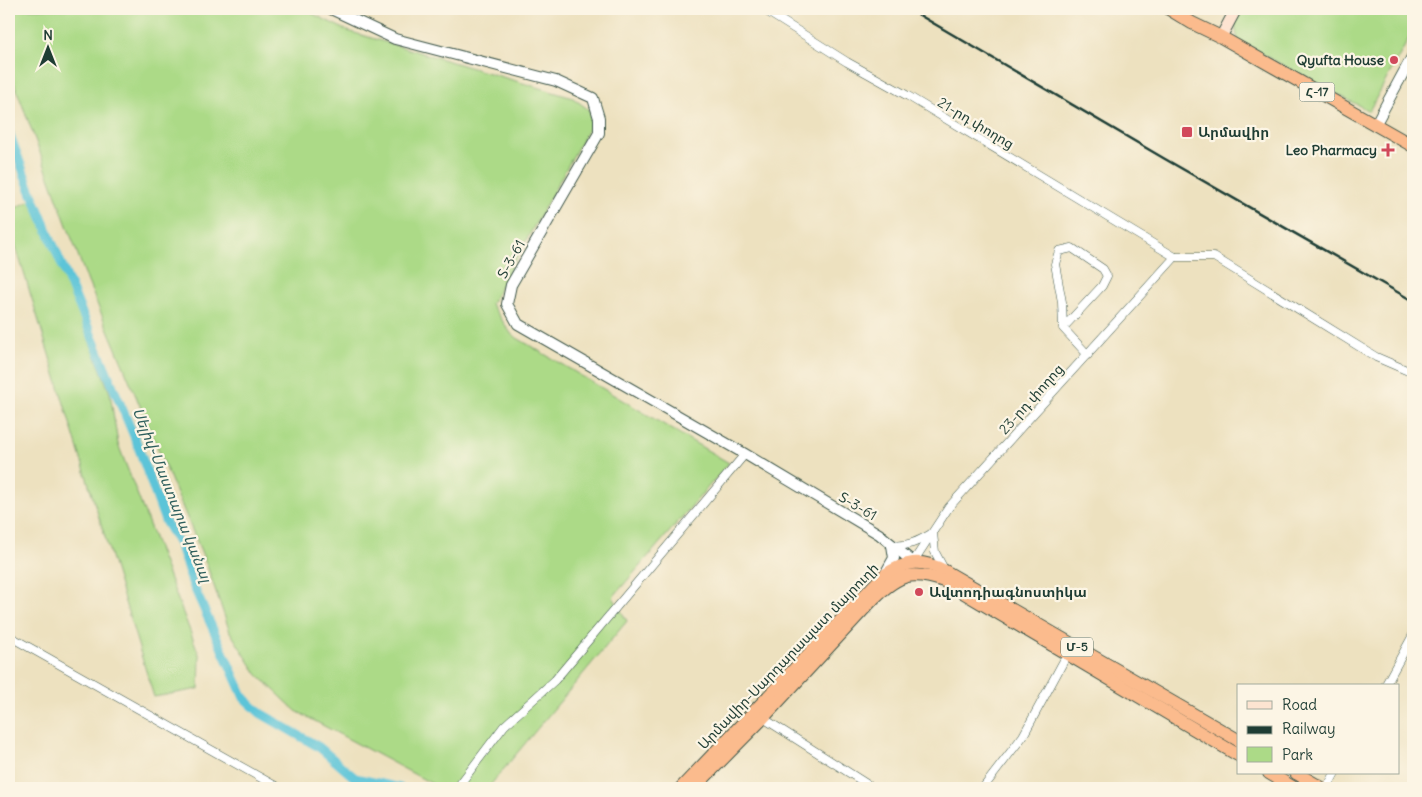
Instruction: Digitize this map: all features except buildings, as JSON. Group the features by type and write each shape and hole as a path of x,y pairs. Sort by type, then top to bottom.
{"highway":[{"name":"Հ-17","path":"1169,9 1413,146"},
{"name":"Մ-5","path":"1237,740 1174,710 1068,653 944,581 926,575 914,568 924,562 944,571 1174,710 1237,754"},
{"name":"Արմավիր-Սարդարապատ մայրուղի","path":"682,788 883,576 894,568 914,568"},
{"name":"Արմավիր-Սարդարապատ մայրուղի","path":"694,788 763,718 875,597 889,584 914,568"},
{"path":"1271,774 1294,788"},
{"path":"1298,774 1322,788"}],"main road":[{"path":"1221,37 1236,9"}],"street":[{"name":"Տ-3-61","path":"331,9 396,38 556,81 593,98 599,118 599,133 511,285 507,304 518,324 745,454 879,534 914,568"},
{"name":"21-րդ փողոց","path":"764,9 847,62 908,96 1175,258"},
{"path":"1375,125 1413,54"},
{"path":"1063,328 1102,286 1107,276 1104,268 1072,248 1060,251 1055,264 1062,302 1063,328 1088,355"},
{"path":"1175,258 1214,257 1376,357 1413,373"},
{"name":"23-րդ փողոց","path":"914,568 949,507 1175,258"},
{"path":"458,788 504,726 555,680 745,454"},
{"path":"883,576 894,558 892,545 903,546 919,541 933,533 935,552 944,571"},
{"path":"1385,684 1413,635"},
{"path":"9,636 279,788"},
{"path":"983,788 1023,736 1068,653"},
{"path":"763,718 873,788"},
{"path":"1327,788 1334,774"}],"green space":[{"path":"9,9 303,9 348,31 573,98 589,110 591,124 491,304 512,335 729,463 613,597 627,621 488,788 440,788 296,711 257,674 230,632 206,563 88,282 9,69"},
{"path":"1240,9 1413,9 1413,31 1369,111 1238,41 1234,20"},
{"path":"34,199 110,393 118,444 200,657 199,689 154,697 9,224 9,211"}],"waterway":[{"name":"Սելիվ֊Մաստարա կանալ","path":"9,132 29,187 136,441 165,521 180,546 193,585 244,698 260,713 319,747 355,778 400,788"}],"railway":[{"path":"909,9 1413,301"}],"place":[{"name":"Qyufta House","path":"1394,60"},
{"name":"Արմավիր","path":"1187,132"},
{"name":"Leo Pharmacy","path":"1388,150"},
{"name":"Ավտոդիագնոստիկա","path":"919,592"}]}
